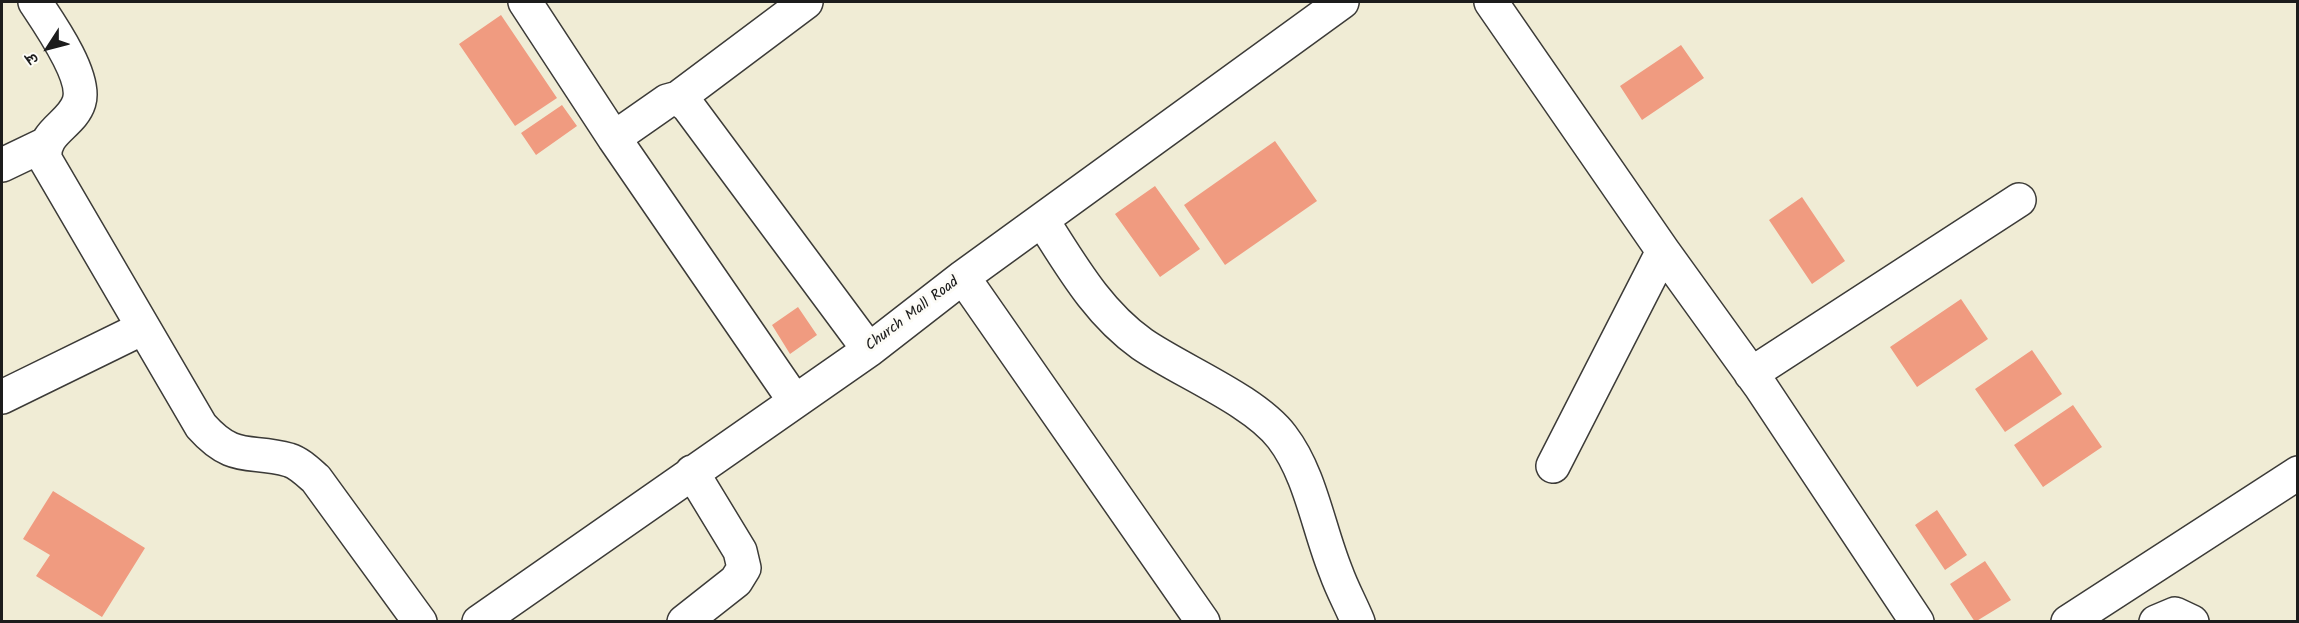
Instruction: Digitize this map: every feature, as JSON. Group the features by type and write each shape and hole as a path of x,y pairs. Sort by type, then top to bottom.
{"street":[{"path":"2,165 46,144 76,108 80,90 76,75 58,38 35,2"},
{"path":"525,2 614,138 794,400"},
{"path":"614,138 667,101 678,98 806,2"},
{"name":"Church Mall Road","path":"479,621 869,350 963,277 1342,2"},
{"path":"1491,2 1751,374 1917,621"},
{"path":"678,98 688,106 869,350"},
{"path":"46,144 45,159 51,174 201,426 212,439 237,453 291,460 304,468 316,479 420,621"},
{"path":"1751,374 2019,200"},
{"path":"1042,220 1086,288 1113,319 1141,343 1260,416 1281,435 1303,478 1323,527 1335,571 1358,621"},
{"path":"1553,466 1663,251"},
{"path":"963,277 1203,621"},
{"path":"2,397 143,328"},
{"path":"684,621 736,581 744,568 740,551 693,472"},
{"path":"2068,621 2298,472"},
{"path":"2156,621 2175,614 2192,621"}],"building":[{"path":"501,15 557,98 515,126 459,44"},
{"path":"1681,45 1704,78 1642,120 1620,86"},
{"path":"562,105 577,126 536,155 521,133"},
{"path":"1275,141 1317,201 1225,265 1184,205"},
{"path":"1155,186 1200,249 1160,277 1115,214"},
{"path":"1802,197 1845,261 1812,284 1769,220"},
{"path":"1961,299 1988,339 1917,387 1890,347"},
{"path":"798,307 817,335 790,354 772,325"},
{"path":"2032,350 2062,394 2005,432 1975,389"},
{"path":"2073,405 2102,447 2043,487 2014,445"},
{"path":"53,491 145,548 102,617 36,576 50,555 23,539"},
{"path":"1937,510 1967,555 1945,570 1915,525"},
{"path":"1985,561 2011,600 1975,622 1950,584"}]}
